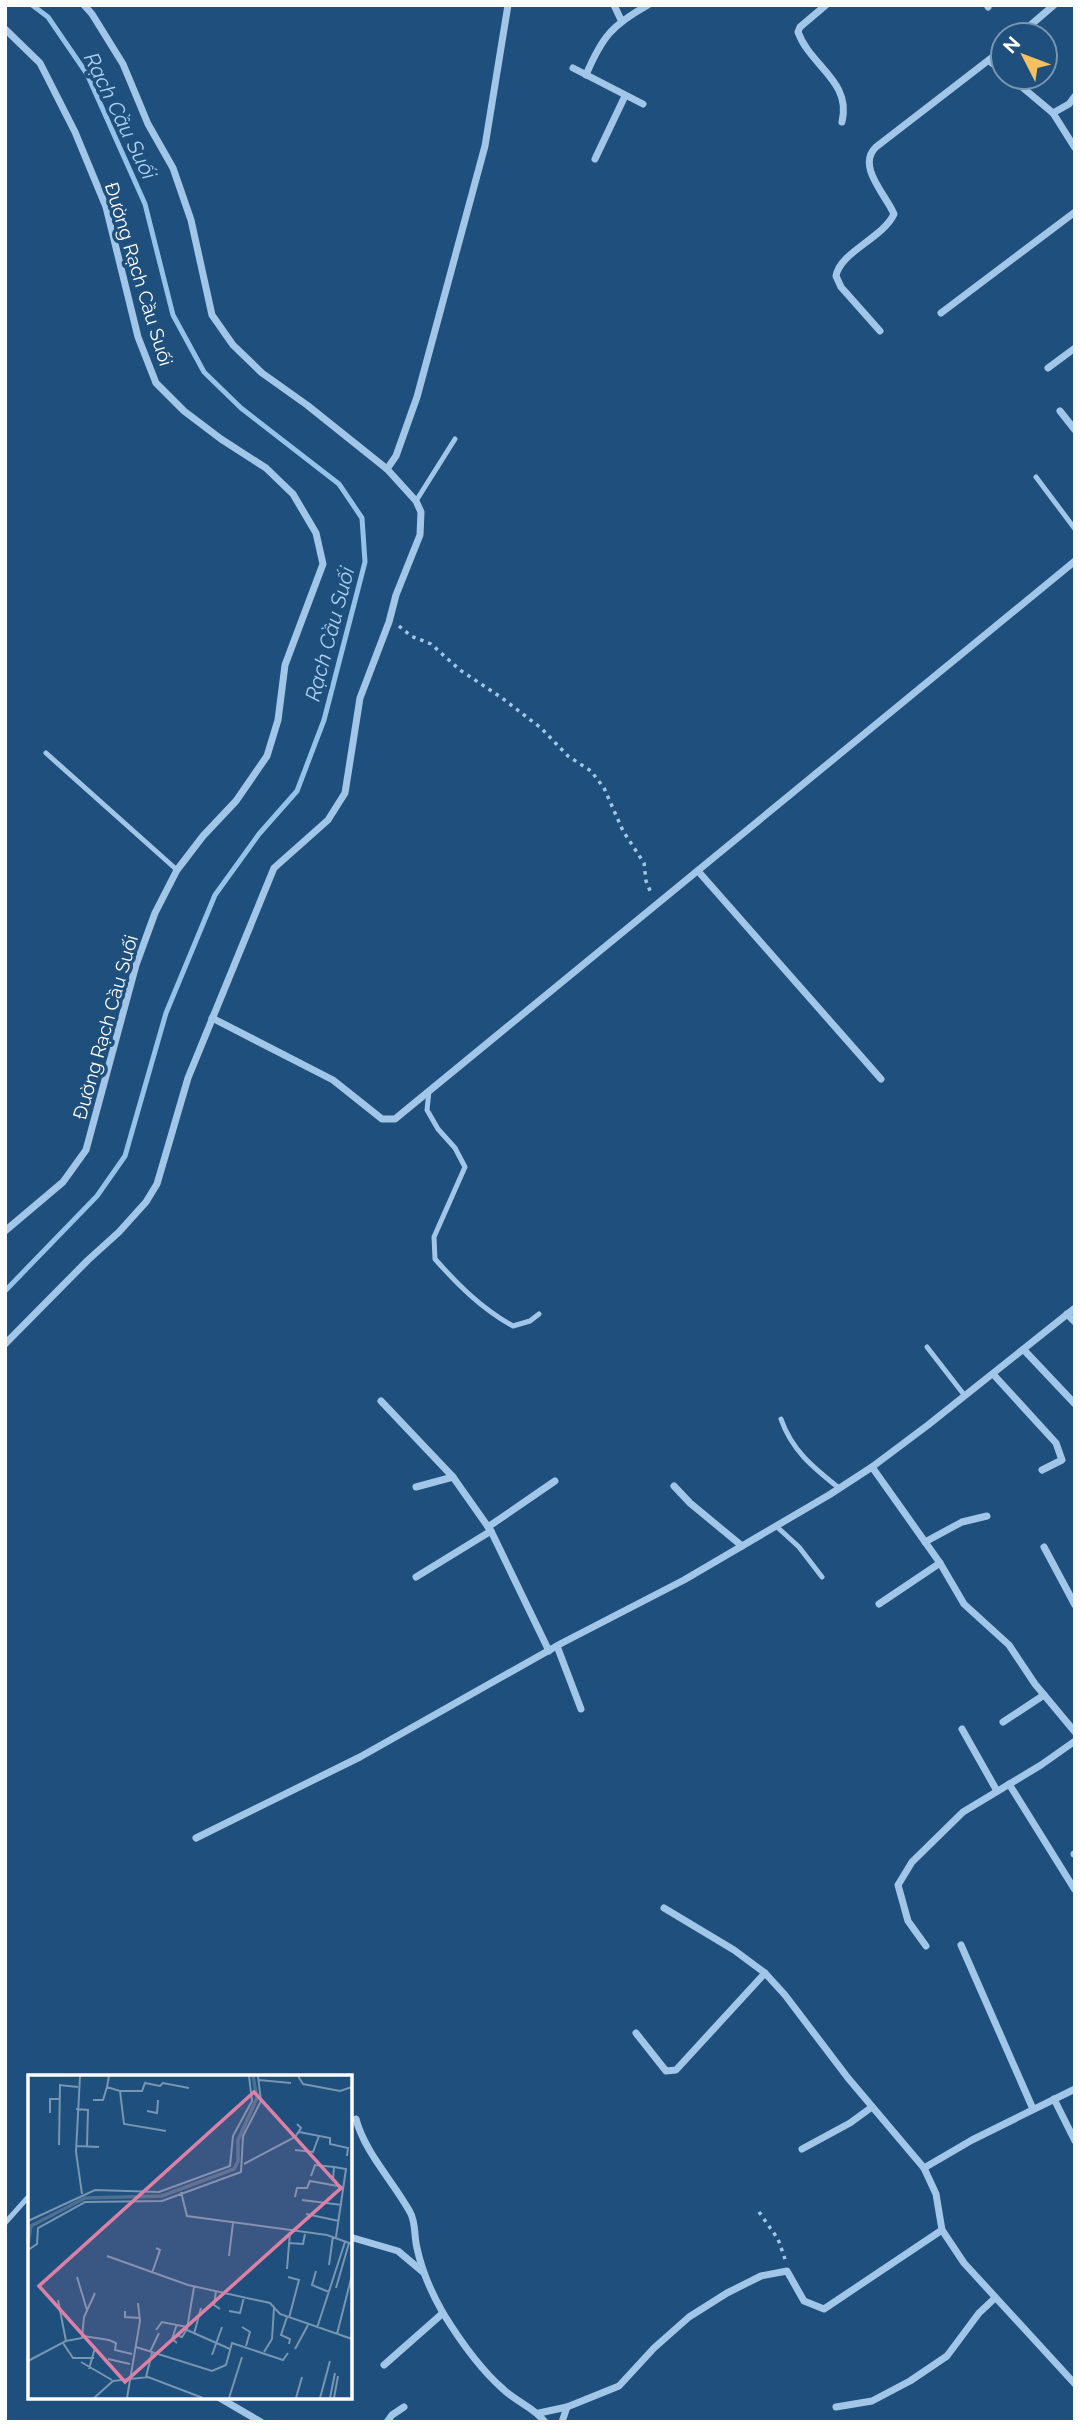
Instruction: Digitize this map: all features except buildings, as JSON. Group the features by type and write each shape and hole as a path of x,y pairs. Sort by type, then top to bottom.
{"street":[{"path":"5,1344 88,1260 119,1233 158,1184 188,1078 274,868 328,820 345,793 360,698 420,535 421,512 416,502 387,469 262,373 233,345 212,315 191,219 173,168 148,124 123,64 84,5"},
{"path":"387,469 396,456 418,397 485,146 508,5"},
{"path":"614,5 621,20"},
{"path":"586,75 597,48 621,20 648,5"},
{"path":"826,5 800,27 798,32 803,45 830,75 843,97 845,110 842,122"},
{"path":"1035,21 1054,5"},
{"name":"Đường Rạch Cầu Suối","path":"5,29 40,64 75,132 106,207 138,337 156,383 184,411 266,468 293,494 316,533 323,564 285,665 278,720 267,757 236,801 203,836 177,870 155,913 136,965 86,1150 63,1182 5,1231"},
{"path":"880,331 841,287 836,276 839,266 886,226 894,214 875,181 869,155 989,61"},
{"path":"573,68 643,104"},
{"path":"1027,91 1053,113 1075,148"},
{"path":"595,159 625,96"},
{"path":"1053,113 1069,104 1075,96"},
{"path":"940,313 1075,212"},
{"path":"1048,368 1075,348"},
{"path":"1060,411 1075,430"},
{"path":"212,1018 333,1080 382,1119 396,1118 1074,564"},
{"path":"698,871 881,1079"},
{"path":"196,1838 360,1757 557,1646 684,1580 776,1526 872,1467 1075,1308"},
{"path":"1067,1314 1075,1322"},
{"path":"1024,1350 1075,1404"},
{"path":"993,1374 1056,1443 1062,1460 1042,1470"},
{"path":"381,1401 453,1477 489,1529 549,1651"},
{"path":"872,1467 940,1563 964,1604 1009,1645 1044,1695 1075,1732"},
{"path":"416,1487 453,1477"},
{"path":"415,1577 489,1529 555,1481"},
{"path":"674,1486 690,1503 742,1546"},
{"path":"925,1542 962,1521 987,1516"},
{"path":"1044,1547 1075,1605"},
{"path":"879,1605 940,1563"},
{"path":"557,1646 581,1709"},
{"path":"1003,1722 1044,1695"},
{"path":"962,1729 997,1791"},
{"path":"926,1946 908,1921 898,1885 912,1862 963,1812 1075,1741"},
{"path":"1009,1784 1075,1890"},
{"path":"664,1908 734,1950 765,1973 785,1995 872,2107 924,2168 936,2194 942,2230 964,2263 1075,2384"},
{"path":"961,1945 1033,2109"},
{"path":"636,2033 666,2071 676,2070 765,1973"},
{"path":"924,2168 1023,2113 1075,2089"},
{"path":"1054,2099 1075,2141"},
{"path":"802,2150 850,2123 872,2107"},
{"path":"356,2119 361,2138 412,2216 426,2283 443,2313 503,2390 539,2413 545,2422"},
{"path":"539,2413 567,2407 619,2386 654,2348 689,2317 761,2276 787,2271 804,2301 824,2309 942,2230"},
{"path":"352,2238 398,2251 423,2272"},
{"path":"836,2407 872,2401 910,2381 947,2356 979,2313 995,2298"},
{"path":"384,2365 443,2313"},
{"path":"221,2399 261,2422"},
{"path":"387,2422 404,2407"},
{"path":"562,2422 567,2407"}],"lane":[{"path":"416,502 455,439"},
{"path":"1036,477 1075,529"},
{"path":"46,753 177,870"},
{"path":"429,1091 427,1110 438,1129 455,1148 465,1167 434,1237 435,1259 454,1281 490,1314 513,1326 530,1321 539,1314"},
{"path":"927,1347 965,1396"},
{"path":"781,1419 796,1451 839,1488"},
{"path":"776,1526 799,1548 822,1577"},
{"path":"5,2223 28,2197"}],"path":[{"path":"390,620 411,636 431,644 460,670 541,728 568,756 591,771 604,788 618,821 644,863 646,881 657,904"},
{"path":"759,2213 778,2239 787,2271"}],"waterway":[{"name":"Rạch Cầu Suối","path":"5,1291 97,1196 125,1156 166,1013 215,895 259,834 297,791 324,720 365,562 362,518 339,484 241,408 204,372 173,315 145,204 87,74 48,17 32,5"}]}
